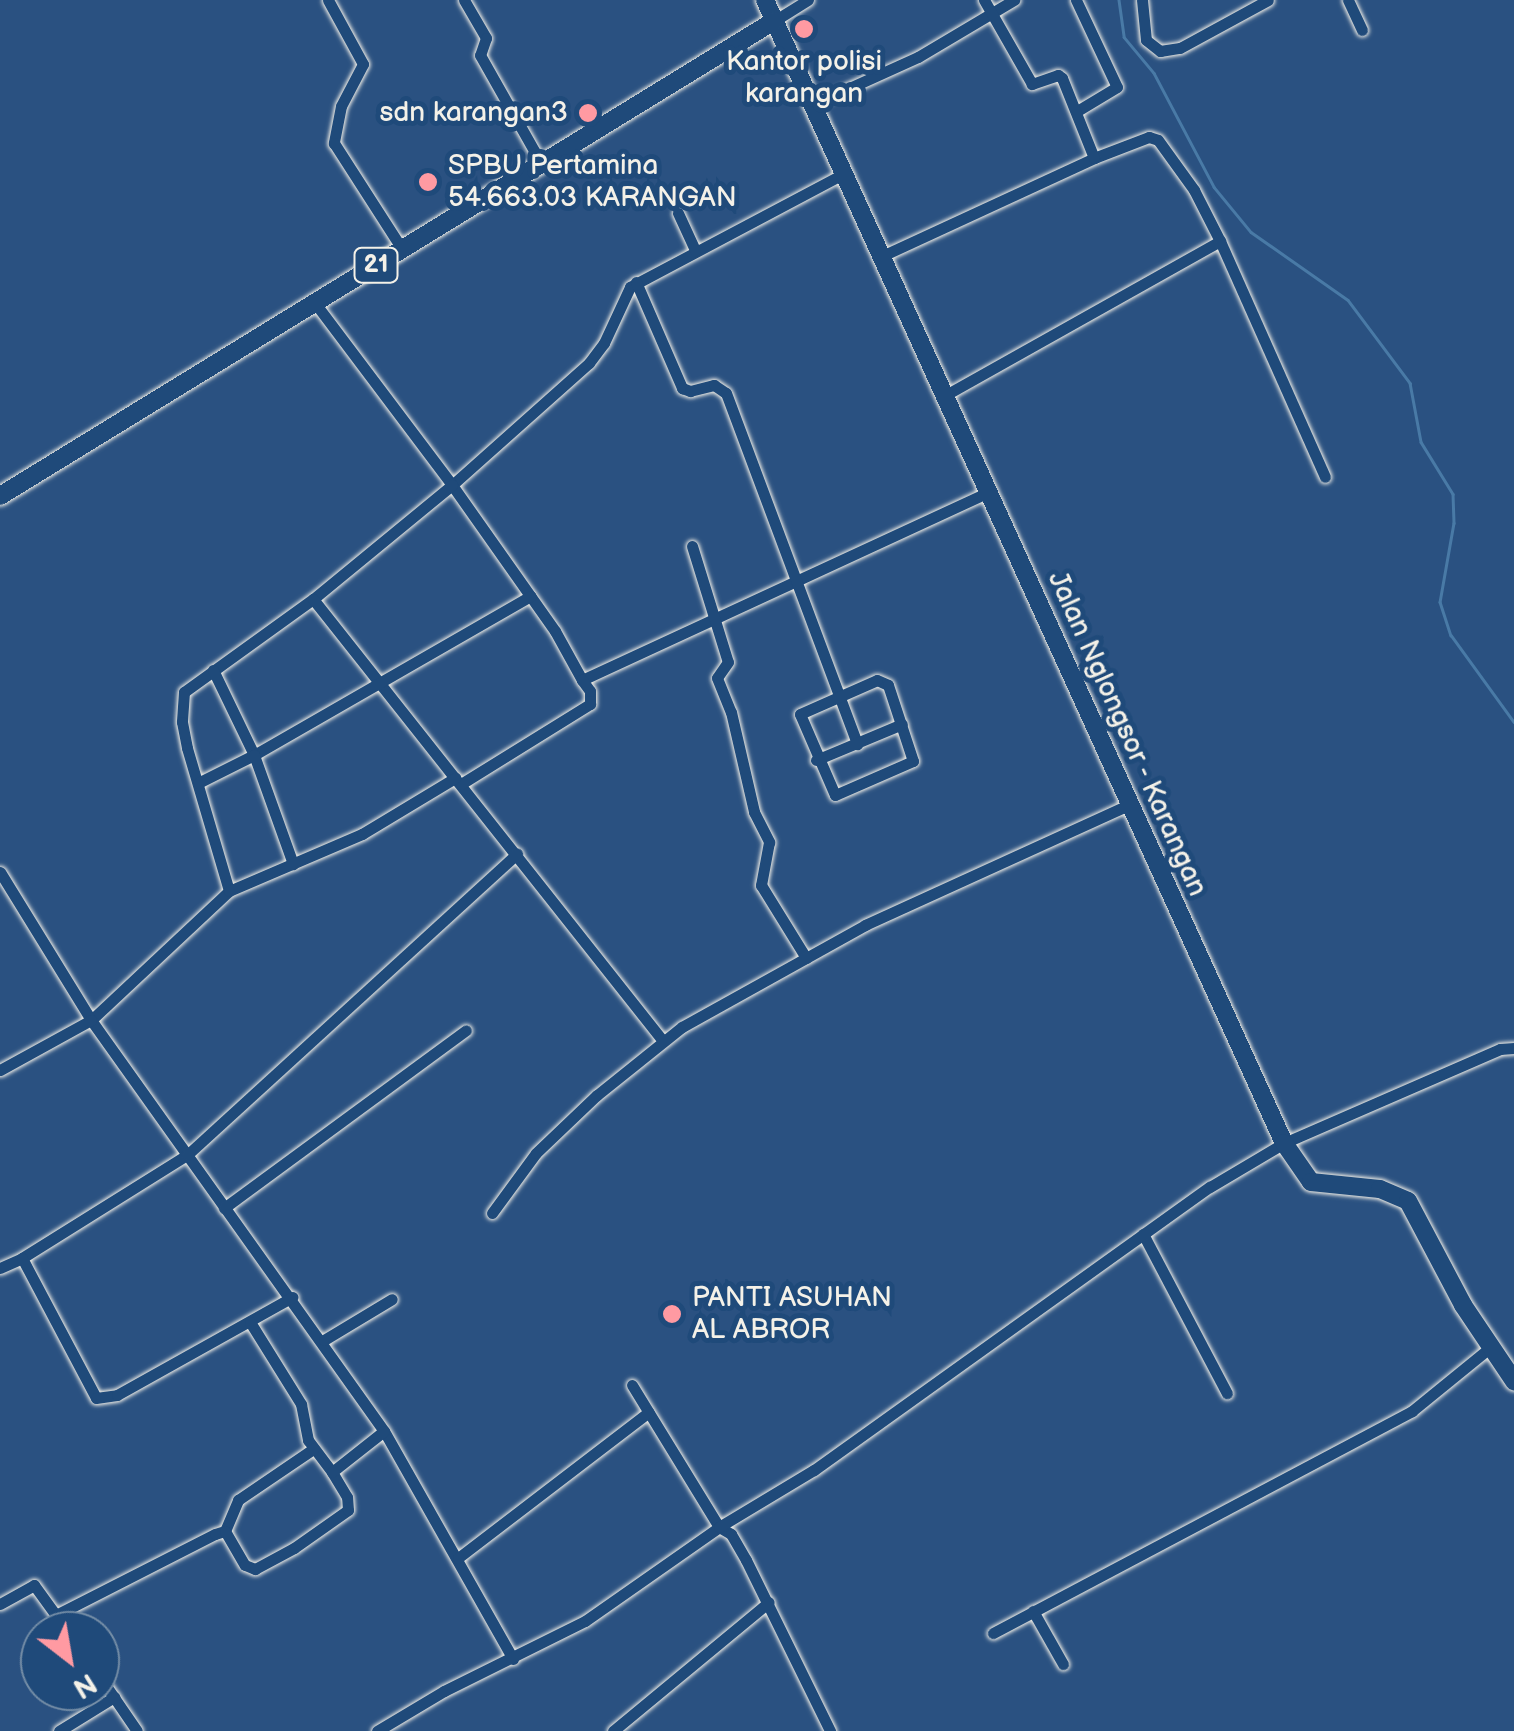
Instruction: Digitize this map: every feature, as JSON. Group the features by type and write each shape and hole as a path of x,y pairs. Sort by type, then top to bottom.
{"highway":[{"name":"Jalan Nglongsor - Karangan","path":"765,0 1284,1143 1311,1182 1380,1189 1408,1201 1464,1305 1514,1381"},
{"name":"21","path":"0,496 540,161 774,21"}],"street":[{"path":"329,0 364,64 341,106 334,143 402,248"},
{"path":"464,0 486,38 480,54 540,161"},
{"path":"774,21 808,0"},
{"path":"814,104 918,57 987,5 1014,0"},
{"path":"1076,0 1116,87 1077,110"},
{"path":"1142,0 1146,40 1160,51 1171,51 1268,0"},
{"path":"1348,0 1362,30"},
{"path":"987,5 1032,84 1060,76 1094,158"},
{"path":"880,257 1094,158 1149,137 1158,140 1194,190 1220,242 1324,477"},
{"path":"229,892 186,748 181,704 184,692 313,599 452,485 589,362 614,324 621,300 636,282 843,174"},
{"path":"678,213 695,250"},
{"path":"942,397 1220,242"},
{"path":"636,282 682,388 700,390 714,384 726,393 856,744"},
{"path":"0,1070 91,1020 229,892 362,834 590,704 590,691 531,596 315,303"},
{"path":"582,680 986,493"},
{"path":"692,546 728,662 717,678 731,712 754,812 770,842 761,885 806,958"},
{"path":"198,783 531,596"},
{"path":"313,599 663,1041"},
{"path":"213,670 254,754 293,864"},
{"path":"882,679 902,724 914,761 844,794 831,793 800,714 838,694 882,679"},
{"path":"816,760 902,724"},
{"path":"492,1213 536,1154 663,1041 865,925 1128,806"},
{"path":"0,1268 186,1155 517,854"},
{"path":"0,872 91,1020 224,1208 324,1340 384,1430 513,1659"},
{"path":"224,1208 466,1030"},
{"path":"377,1731 444,1690 585,1621 720,1527 814,1470 1143,1234 1284,1143 1500,1049 1514,1048"},
{"path":"1143,1234 1227,1393"},
{"path":"22,1258 96,1398 117,1395 292,1297"},
{"path":"324,1340 392,1299"},
{"path":"225,1531 245,1565 255,1570 348,1510 347,1497 313,1449 301,1404 250,1322"},
{"path":"993,1633 1412,1412 1489,1342"},
{"path":"632,1384 720,1527 731,1534 769,1602 830,1731"},
{"path":"458,1558 649,1412"},
{"path":"332,1472 384,1430"},
{"path":"64,1611 225,1531 238,1500 313,1449"},
{"path":"0,1604 34,1585 53,1611"},
{"path":"613,1731 769,1602"},
{"path":"1033,1611 1063,1664"},
{"path":"120,1706 138,1731"},
{"path":"66,1729 93,1711"}],"waterway":[{"path":"1119,0 1124,37 1154,73 1214,187 1251,232 1348,300 1410,383 1421,442 1453,494 1454,523 1440,602 1451,635 1514,722"}],"place":[{"name":"Kantor polisi karangan","path":"804,29"},
{"name":"sdn karangan3","path":"588,113"},
{"name":"SPBU Pertamina 54.663.03 KARANGAN","path":"428,182"},
{"name":"PANTI ASUHAN AL ABROR","path":"672,1314"}]}
